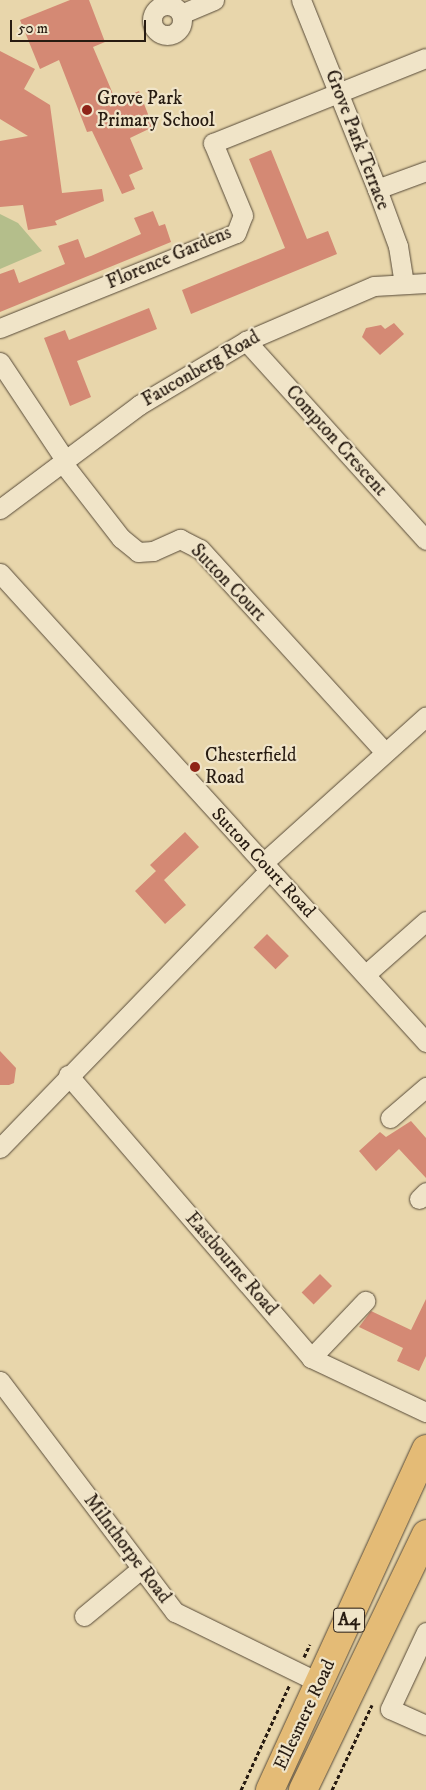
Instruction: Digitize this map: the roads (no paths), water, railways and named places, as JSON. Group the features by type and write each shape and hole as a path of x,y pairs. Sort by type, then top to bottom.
{"highway":[{"name":"Ellesmere Road","path":"270,1790 426,1449"},
{"name":"Ellesmere Road","path":"303,1790 426,1534"}],"street":[{"path":"181,14 214,0"},
{"name":"Grove Park Terrace","path":"301,0 339,92 398,246 404,282"},
{"path":"339,92 426,58"},
{"name":"Florence Gardens","path":"0,328 236,233 242,214 213,143 339,92"},
{"path":"377,189 426,171"},
{"name":"Fauconberg Road","path":"0,509 139,405 246,341 353,293 404,282 426,283"},
{"name":"Compton Crescent","path":"246,341 426,540"},
{"path":"0,364 64,461"},
{"name":"Sutton Court","path":"64,461 121,538 138,552 154,551 180,539 200,549 384,751"},
{"name":"Sutton Court Road","path":"0,573 426,1042"},
{"path":"0,1148 266,867 384,751 426,716"},
{"path":"366,974 426,921"},
{"name":"Eastbourne Road","path":"68,1075 311,1358 426,1412"},
{"path":"390,1118 426,1087"},
{"path":"311,1358 365,1301"},
{"name":"Milnthorpe Road","path":"0,1381 175,1612 320,1683"},
{"path":"84,1616 142,1568"},
{"path":"426,1632 390,1709 426,1725"}],"place":[{"name":"Grove Park Primary School","path":"87,110"},
{"name":"Chesterfield Road","path":"195,767"}]}
